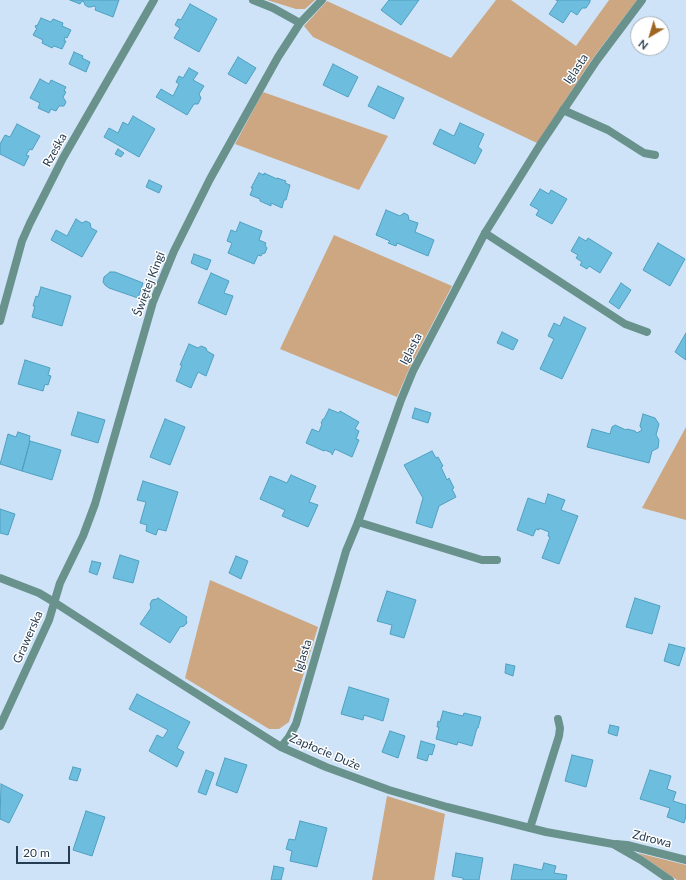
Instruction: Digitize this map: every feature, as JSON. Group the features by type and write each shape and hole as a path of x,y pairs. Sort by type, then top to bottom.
{"street":[{"name":"Rześka","path":"0,321 22,241 30,223 63,158 154,0"},
{"path":"253,0 274,8 300,23"},
{"name":"Świętej Kingi","path":"54,602 60,583 83,536 95,504 153,302 171,258 210,178 278,56 300,23 322,0"},
{"name":"Iglasta","path":"281,747 289,737 296,724 346,551 358,522 401,400 420,357 485,233 563,110 597,60 642,0"},
{"path":"563,110 608,130 644,153 655,154"},
{"path":"485,233 625,324 646,332"},
{"path":"358,522 482,560 497,560"},
{"name":"Zapłocie Duże","path":"0,578 39,593 54,602 145,662 281,747 326,767 389,790 447,807 530,828 613,844 641,860 670,880"},
{"name":"Grawerska","path":"0,726 49,620 54,602"},
{"path":"530,828 559,736 560,728 558,719"},
{"name":"Zdrowa","path":"613,844 627,845 686,860"}],"shaded area":[{"path":"267,0 315,0 305,9 296,9"},
{"path":"496,0 511,0 576,46 609,0 637,0 593,58 537,143 313,37 304,26 327,1 451,58"},
{"path":"263,92 388,136 359,190 235,144"},
{"path":"334,235 452,286 410,367 397,397 280,349"},
{"path":"686,427 686,520 642,508"},
{"path":"210,580 318,627 289,722 279,729 269,729 185,678"},
{"path":"387,796 445,814 434,880 372,880"},
{"path":"638,853 686,865 686,880 677,880"}],"building":[{"path":"70,0 119,0 113,17 95,10 96,7 94,6 88,7 82,1 80,4"},
{"path":"389,0 419,0 401,25 381,10"},
{"path":"556,0 590,0 590,2 586,8 582,8 577,15 571,11 563,23 549,14 558,1"},
{"path":"190,4 217,19 199,52 174,38 180,28 175,25 178,19 181,20"},
{"path":"41,18 51,22 53,19 63,23 62,26 71,30 67,38 65,37 64,41 66,41 62,49 54,46 52,48 42,43 43,40 33,35 37,28 35,27"},
{"path":"74,52 83,56 82,58 90,62 86,72 69,64"},
{"path":"238,57 256,68 246,84 228,74"},
{"path":"333,64 358,77 348,97 323,85"},
{"path":"189,68 198,73 193,80 204,86 199,94 201,98 198,104 194,104 187,115 156,97 161,89 173,96 179,84 176,82 179,76 183,78"},
{"path":"40,79 49,84 51,80 66,87 64,91 66,92 63,97 66,102 64,106 59,106 56,111 51,109 49,113 38,108 40,103 30,98"},
{"path":"378,86 404,98 394,119 368,106"},
{"path":"133,116 155,129 139,157 104,137 109,128 118,133 123,122 128,125"},
{"path":"460,123 484,134 478,147 482,150 475,164 433,144 440,129 454,136"},
{"path":"17,124 40,136 32,150 30,149 26,155 29,156 24,166 0,154 0,144 5,135 10,137"},
{"path":"118,149 124,153 121,157 115,154"},
{"path":"259,173 264,175 264,173 286,181 285,183 290,185 282,208 271,203 271,206 250,195 253,188 251,188"},
{"path":"149,180 162,186 159,193 146,187"},
{"path":"540,189 549,194 551,190 567,199 552,224 536,215 539,210 530,205"},
{"path":"386,210 400,216 404,213 408,215 409,220 418,223 415,232 434,240 428,256 397,243 396,246 388,243 390,241 376,235"},
{"path":"76,219 82,223 86,221 90,223 91,228 97,231 82,257 51,240 56,230 67,236"},
{"path":"240,222 262,231 259,240 266,243 265,245 267,248 265,253 261,256 258,255 254,264 228,253 232,243 227,241 231,230 236,232"},
{"path":"579,237 586,241 588,238 612,253 600,273 589,266 587,269 580,265 582,262 576,258 578,255 571,251"},
{"path":"658,243 685,259 670,286 643,270"},
{"path":"194,254 211,260 207,270 191,263"},
{"path":"110,272 115,272 143,283 138,298 109,288 105,285 103,282 104,277"},
{"path":"211,273 229,281 224,293 233,296 226,315 198,303"},
{"path":"621,283 631,290 619,309 609,302"},
{"path":"41,287 71,296 62,326 32,317 36,296 38,297"},
{"path":"564,317 586,328 562,379 540,369 554,339 548,336 554,323 560,326"},
{"path":"502,332 518,340 513,350 497,343"},
{"path":"686,333 686,360 675,352"},
{"path":"189,344 198,348 201,346 206,348 207,351 214,355 206,376 198,372 191,388 176,381 182,365 180,365"},
{"path":"25,360 50,368 48,375 51,376 48,385 45,384 43,391 18,384"},
{"path":"415,408 431,413 428,423 412,418"},
{"path":"329,409 339,413 340,411 359,422 355,429 359,431 356,439 359,440 352,457 335,449 332,455 332,453 306,443 312,429 319,432 321,423"},
{"path":"78,412 105,420 98,443 71,435"},
{"path":"643,414 655,418 659,424 656,435 659,440 658,448 652,451 649,463 587,447 592,429 610,434 612,427 615,425 637,433 642,430 640,426"},
{"path":"165,419 185,427 170,465 150,457"},
{"path":"18,432 30,436 22,471 0,464 8,434 16,437"},
{"path":"30,441 61,450 52,480 22,471"},
{"path":"432,451 436,458 438,457 443,466 441,467 447,480 449,478 454,488 452,489 456,497 439,506 432,528 416,523 423,498 404,465"},
{"path":"291,475 316,486 309,502 318,505 308,527 282,516 285,510 260,499 270,476 287,483"},
{"path":"143,481 178,492 166,531 158,529 156,535 146,531 147,525 140,523 146,502 137,500"},
{"path":"548,494 565,500 561,510 578,516 559,564 542,558 550,537 548,536 549,532 539,528 539,530 536,529 533,536 517,530 528,498 545,504"},
{"path":"0,509 15,514 8,535 0,533"},
{"path":"120,555 139,561 133,583 113,578"},
{"path":"236,556 248,561 241,579 229,573"},
{"path":"92,561 101,563 97,575 89,572"},
{"path":"387,591 416,600 404,638 390,634 392,625 377,621"},
{"path":"158,598 187,617 187,623 180,627 170,643 140,624 151,608 150,604 152,600"},
{"path":"635,598 660,606 652,634 626,627"},
{"path":"669,644 685,648 679,666 664,661"},
{"path":"506,664 515,666 513,676 505,673"},
{"path":"349,687 389,699 383,721 364,715 363,720 341,714"},
{"path":"137,694 190,722 177,748 184,752 177,767 149,751 157,735 163,738 168,730 129,709"},
{"path":"443,711 463,716 464,713 481,717 472,746 458,742 457,745 436,739 439,727 437,727 438,721 440,722"},
{"path":"610,725 619,727 617,736 608,733"},
{"path":"390,731 405,736 398,758 382,752"},
{"path":"421,741 435,745 432,755 429,754 427,761 417,758"},
{"path":"572,755 593,760 586,787 565,781"},
{"path":"225,758 247,765 237,793 216,785"},
{"path":"73,767 81,769 77,781 69,779"},
{"path":"206,770 214,773 206,795 198,792"},
{"path":"650,770 671,776 667,789 676,792 673,801 686,805 686,816 684,823 667,817 670,808 640,799"},
{"path":"1,784 23,795 9,823 0,819"},
{"path":"86,811 105,817 92,856 73,850"},
{"path":"300,821 327,828 317,867 290,861 292,851 286,849 289,839 295,840"},
{"path":"456,853 483,858 479,880 463,880 463,878 452,876"},
{"path":"544,863 556,866 554,873 567,875 566,880 511,880 514,864 542,870"},
{"path":"274,866 284,868 281,880 271,880"}]}
